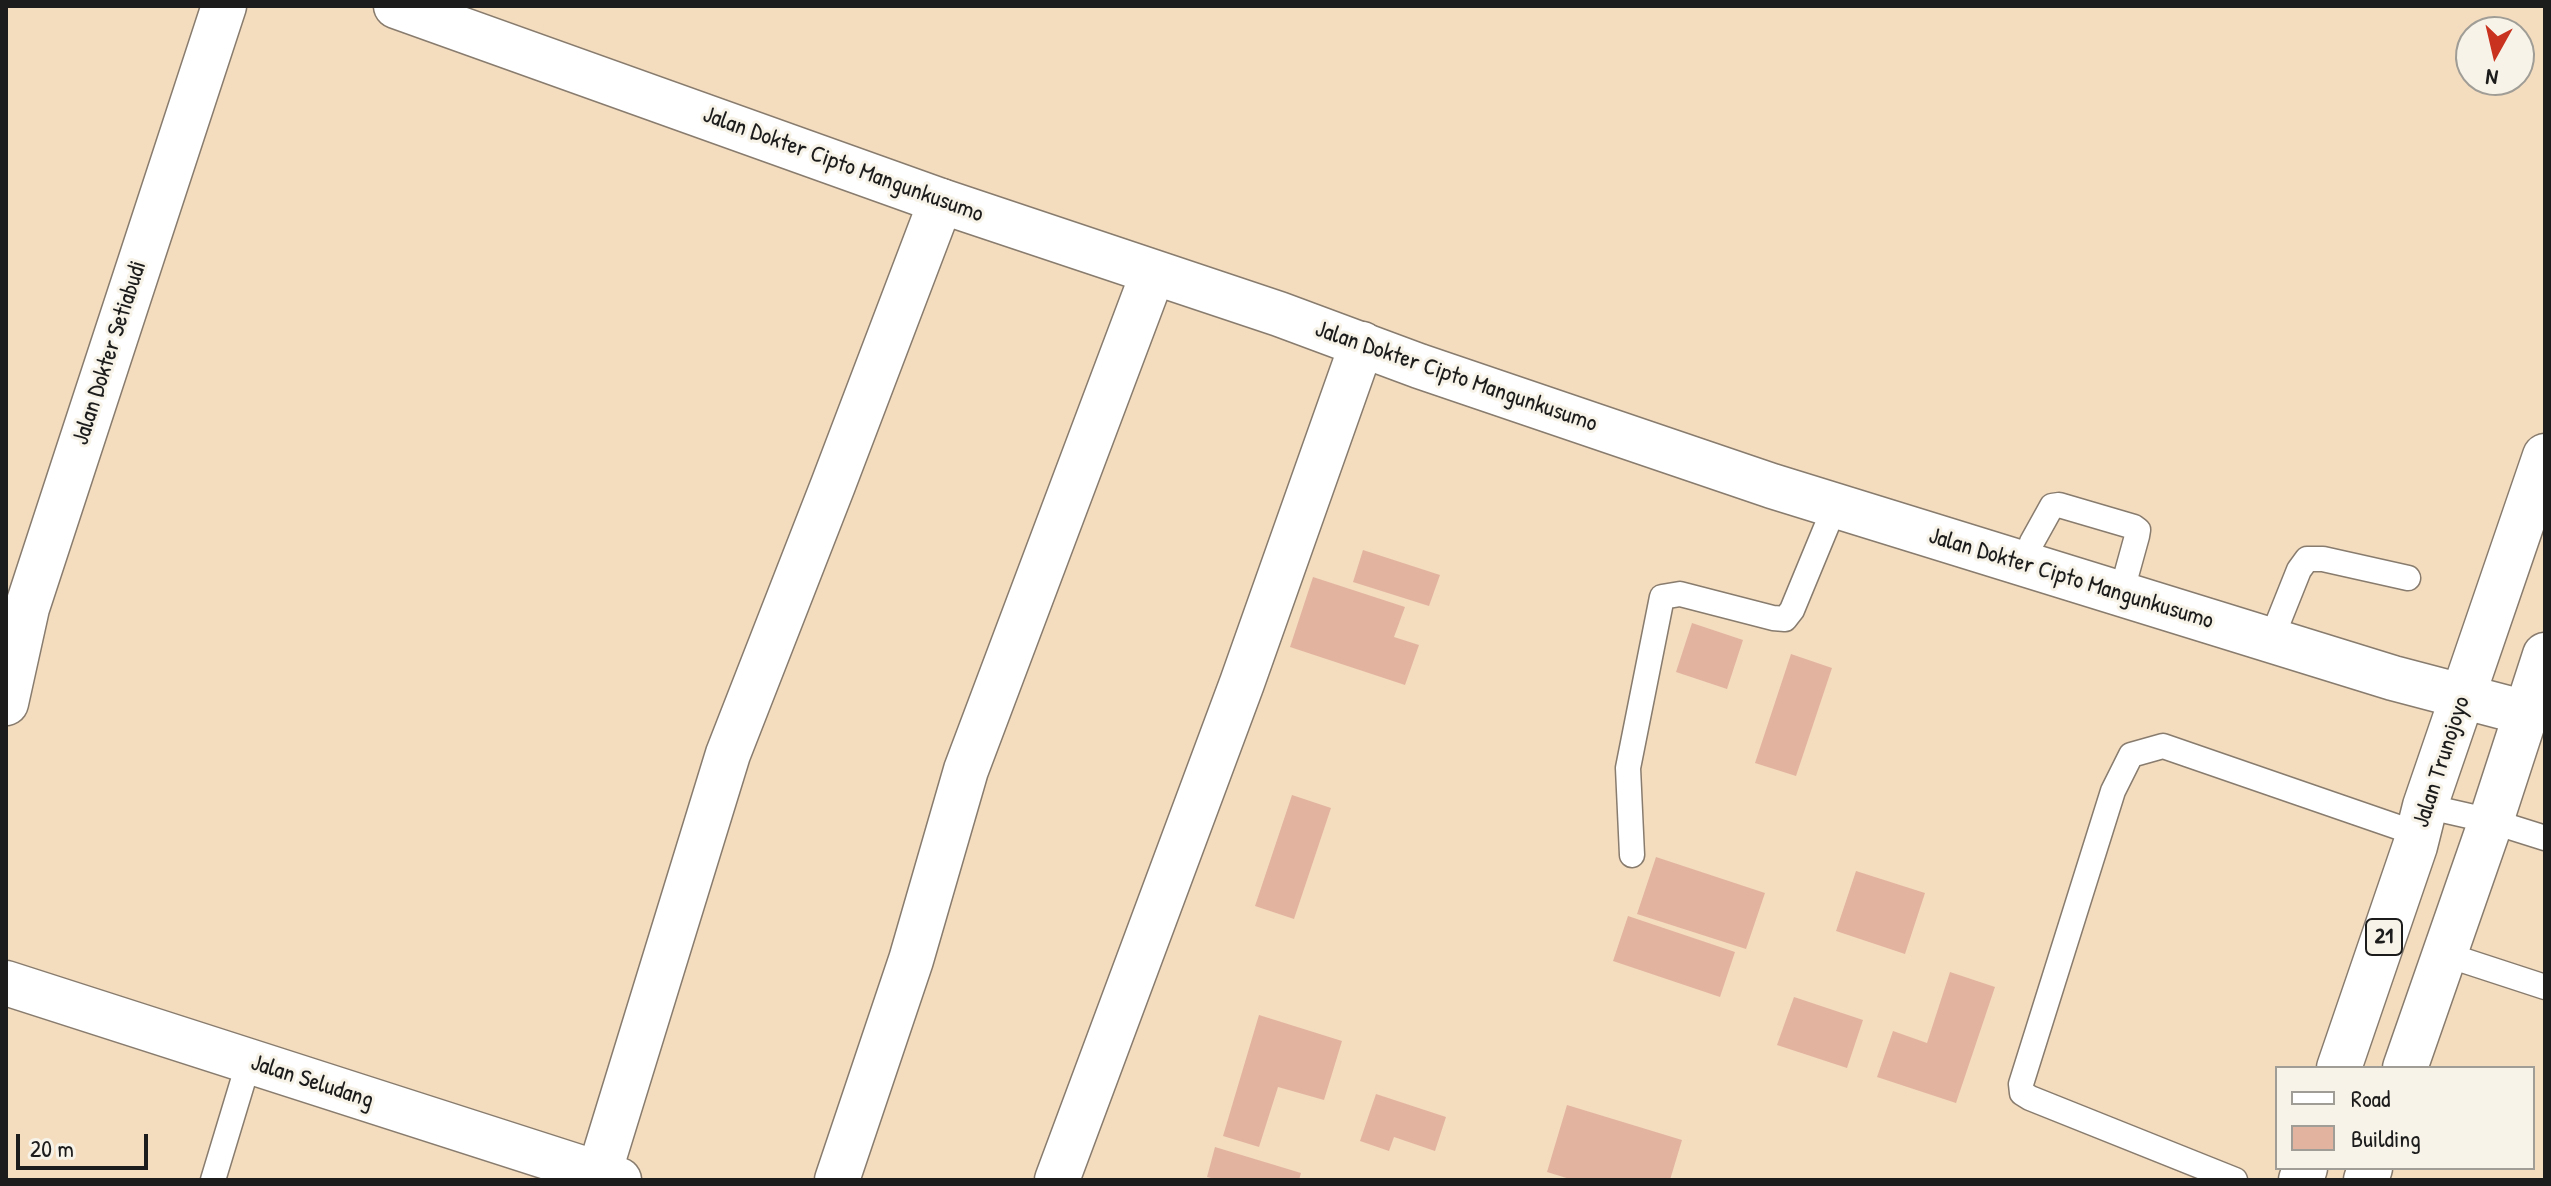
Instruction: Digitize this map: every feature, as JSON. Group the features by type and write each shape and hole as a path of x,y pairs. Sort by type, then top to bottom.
{"main road":[{"name":"Jalan Dokter Setiabudi","path":"6,703 27,608 224,6"},
{"name":"Jalan Dokter Cipto Mangunkusumo","path":"396,6 941,201 1835,506 2271,640 2526,713"},
{"path":"605,1178 728,754 941,201"},
{"path":"837,1180 911,960 966,770 1153,273"},
{"path":"1057,1180 1237,698 1362,344"},
{"name":"Jalan Trunojoyo","path":"2340,1066 2545,456"},
{"path":"2406,1066 2545,655"},
{"name":"Jalan Seludang","path":"6,983 605,1178"}],"lane":[{"path":"2024,564 2052,506 2059,505 2134,527 2138,530 2137,536 2121,594"},
{"path":"1632,855 1628,768 1662,597 1680,594 1785,619 1792,610 1835,506"},
{"path":"2271,640 2299,570 2307,559 2323,559 2408,578"},
{"path":"2235,1180 2022,1093 2021,1084 2113,791 2131,755 2163,746 2422,820 2491,821 2545,838"},
{"path":"2444,954 2545,987"},
{"path":"213,1180 249,1061"}],"building":[{"path":"1363,550 1440,575 1429,606 1353,582"},
{"path":"1313,577 1405,607 1394,637 1419,645 1405,685 1290,647"},
{"path":"1692,623 1743,640 1727,689 1676,672"},
{"path":"1791,654 1832,668 1796,776 1755,763"},
{"path":"1292,795 1331,808 1294,919 1255,906"},
{"path":"1656,857 1765,893 1746,949 1637,914"},
{"path":"1856,871 1925,893 1905,954 1836,931"},
{"path":"1628,916 1735,952 1720,997 1613,961"},
{"path":"1950,972 1995,987 1956,1103 1877,1077 1893,1031 1927,1043"},
{"path":"1794,997 1863,1020 1847,1068 1777,1045"},
{"path":"1259,1015 1342,1041 1324,1100 1278,1087 1259,1147 1223,1136"},
{"path":"1376,1094 1446,1117 1435,1151 1394,1137 1389,1151 1360,1141"},
{"path":"1567,1105 1682,1140 1670,1180 1573,1180 1547,1172"},
{"path":"1215,1147 1301,1173 1299,1180 1219,1180 1207,1177"}]}
